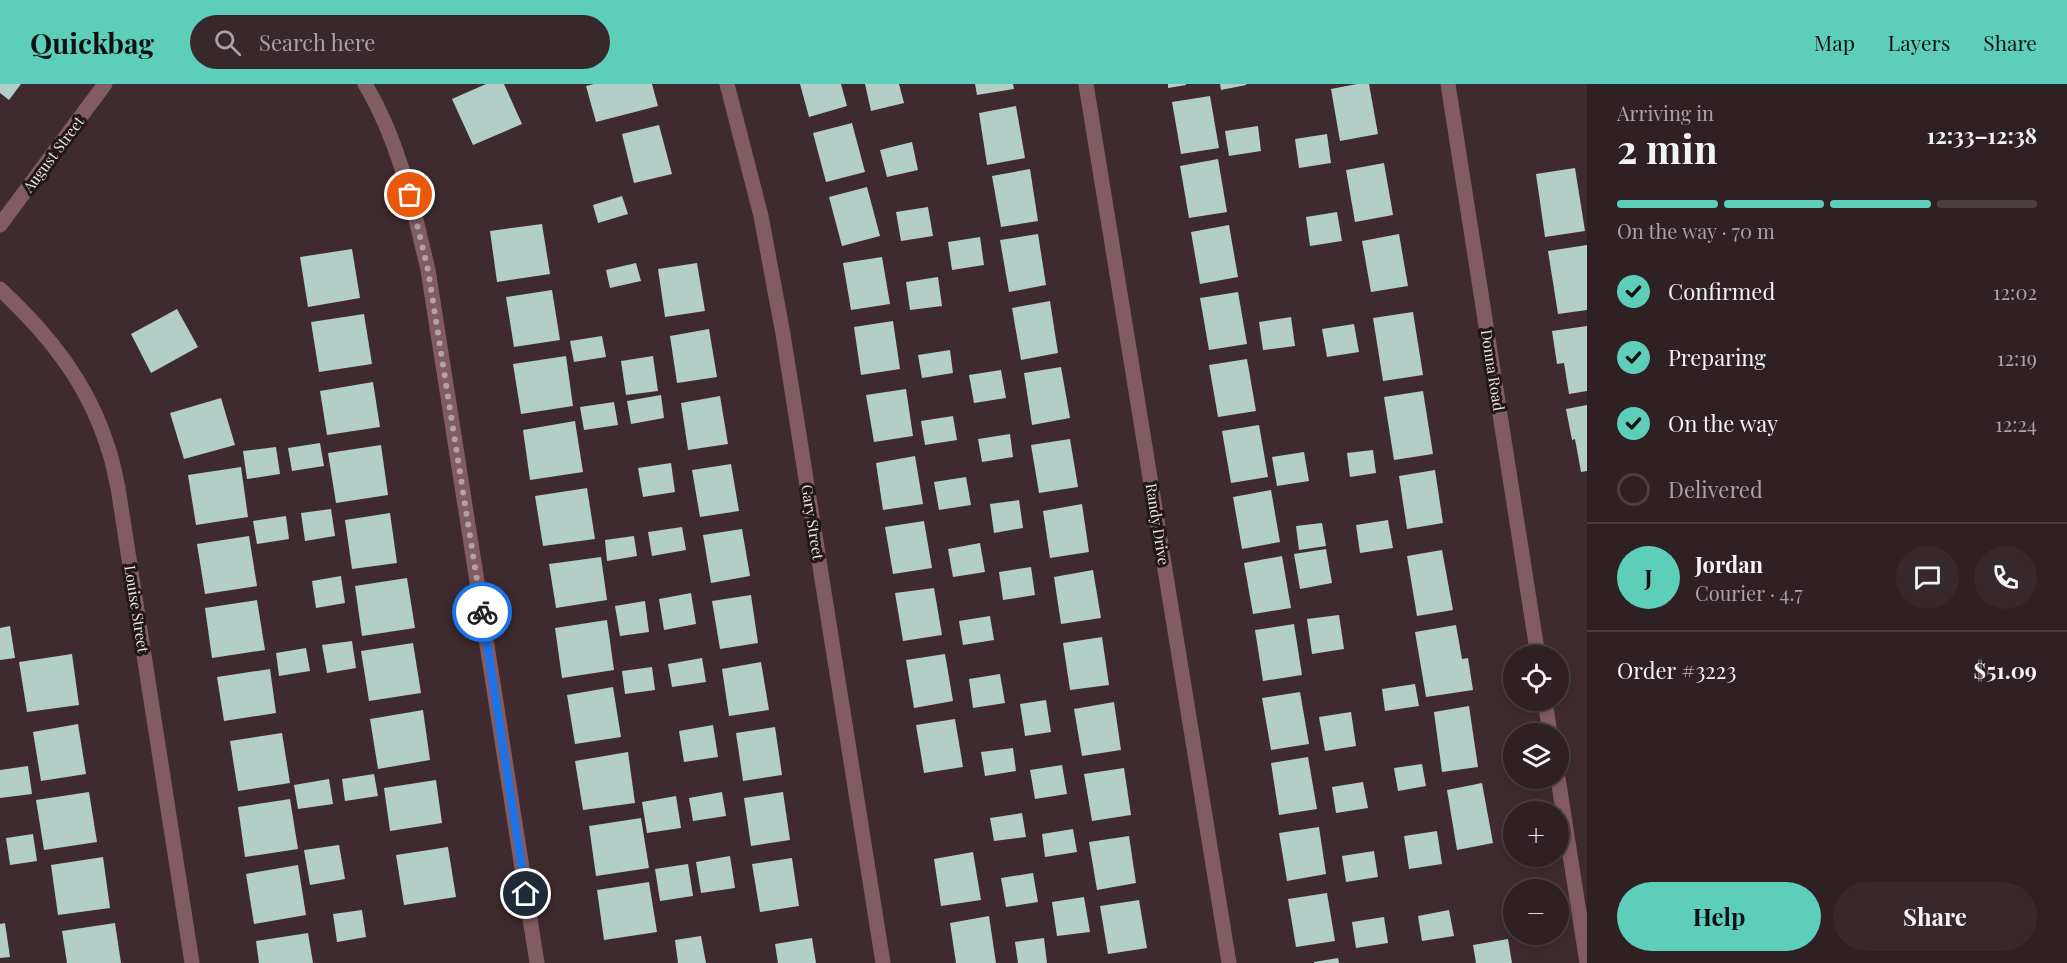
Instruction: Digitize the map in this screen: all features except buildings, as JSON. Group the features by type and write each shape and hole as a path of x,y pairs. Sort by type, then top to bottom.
{"street":[{"name":"August Street","path":"0,225 105,84"},
{"path":"365,84 396,149 428,270 537,963"},
{"name":"Gary Street","path":"727,84 761,216 783,334 883,963"},
{"name":"Randy Drive","path":"1086,84 1229,963"},
{"name":"Donna Road","path":"1448,84 1536,645"},
{"name":"Louise Street","path":"0,289 31,318 58,349 85,392 109,448 118,488 192,963"},
{"path":"1560,789 1587,963"}],"way so far":[{"path":"410,195 428,270 482,612"}],"route":[{"path":"482,612 526,894"}]}
